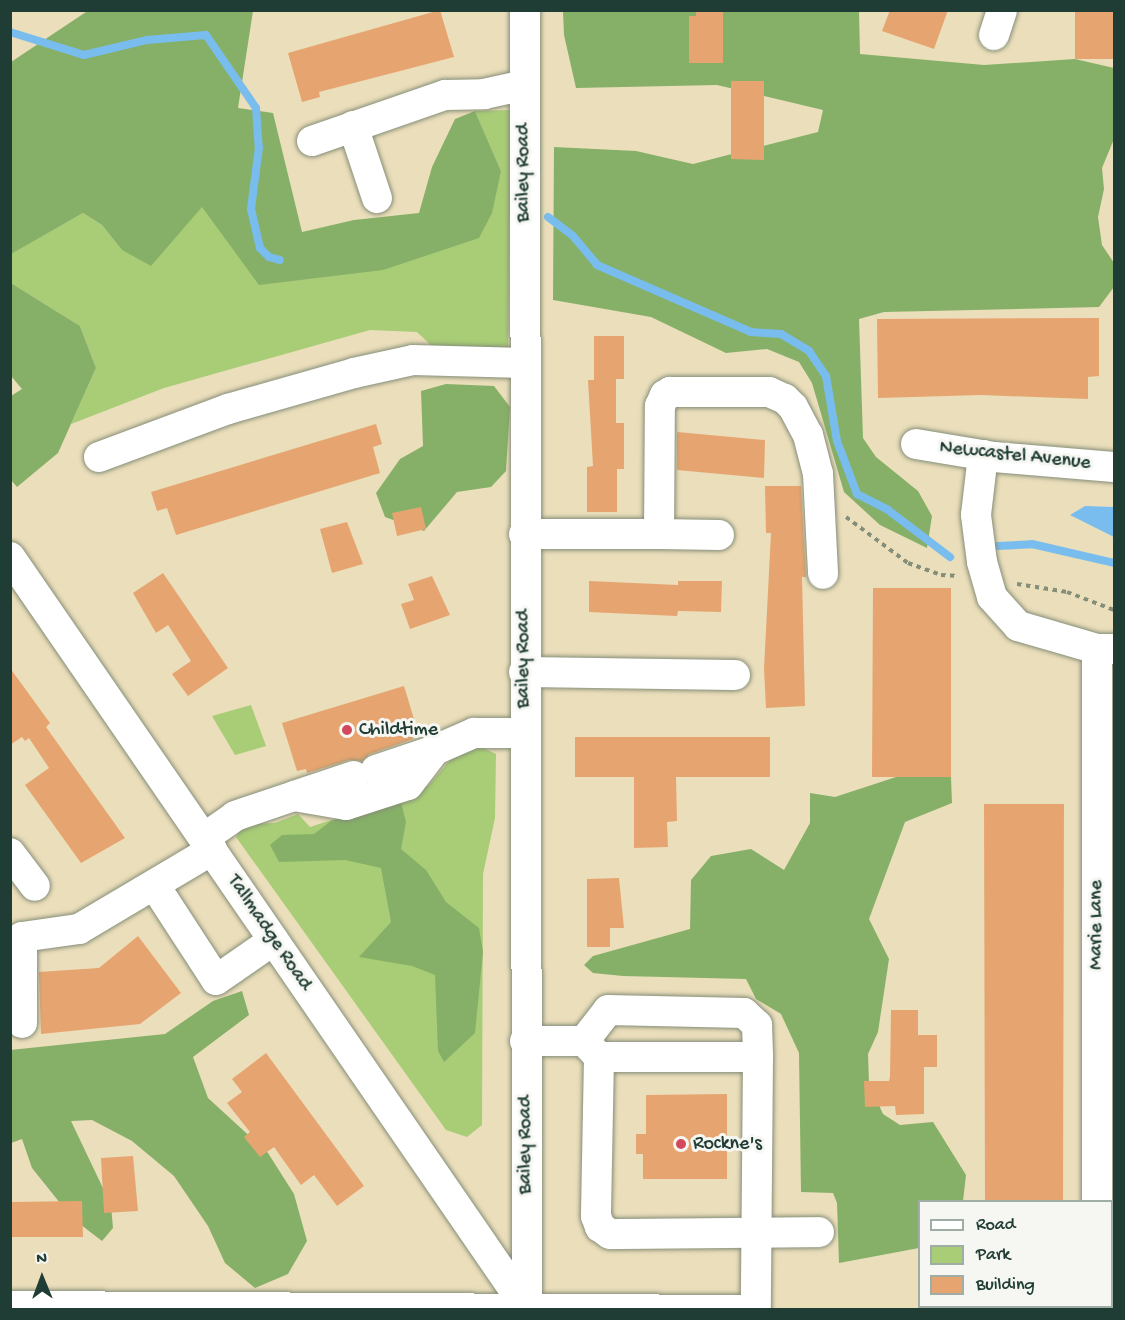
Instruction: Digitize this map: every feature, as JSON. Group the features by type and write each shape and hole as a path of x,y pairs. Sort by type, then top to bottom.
{"street":[{"name":"Bailey Road","path":"525,10 524,733 527,1309"},
{"path":"312,141 445,95 484,94 525,85"},
{"path":"353,126 377,198"},
{"path":"99,457 228,409 354,373 413,360 524,363"},
{"path":"659,534 660,406 665,395 670,392 778,394 801,419 814,457 823,574"},
{"name":"Newcastel Avenue","path":"916,444 983,455 1114,467"},
{"path":"983,455 976,515 980,548 992,597 1018,626 1106,649"},
{"path":"524,534 719,535"},
{"name":"Tallmadge Road","path":"15,575 208,844 527,1309"},
{"name":"Marie Lane","path":"1097,1200 1106,898 1106,649"},
{"path":"524,672 735,675"},
{"path":"22,1023 22,937 80,929 155,886 208,844 235,816 435,750 474,733 524,733"},
{"path":"294,796 346,806 408,785 435,750"},
{"path":"10,854 35,886"},
{"path":"155,886 216,980 274,940"},
{"path":"10,1306 755,1310 757,1232 757,1025 744,1013 608,1010 592,1049 596,1216 600,1227 610,1234 757,1232 819,1232"},
{"path":"525,1041 592,1049 758,1057"}],"green space":[{"path":"89,10 253,11 238,108 273,113 302,232 354,220 419,213 432,167 455,119 475,111 501,171 492,213 479,238 383,270 259,285 202,207 151,266 122,250 102,225 83,213 11,254 11,62"},
{"path":"563,11 859,11 860,54 984,65 1075,59 1114,68 1114,139 1102,168 1104,189 1098,217 1102,245 1114,263 1114,287 1099,307 884,312 859,319 863,438 876,457 918,491 932,516 927,548 880,525 844,492 812,383 799,362 767,349 726,353 651,317 553,300 554,147 636,151 693,164 818,132 823,110 717,85 576,88 564,35"},
{"path":"511,110 508,349 435,349 417,332 370,330 164,388 71,424 96,368 80,326 11,283 10,254 83,213 102,225 122,250 202,206 228,238 383,270 501,171 475,111"},
{"path":"11,283 80,326 96,368 58,453 17,487 11,480 11,396 22,389 11,376"},
{"path":"446,384 494,386 510,407 506,471 491,487 457,492 424,531 385,517 376,493 400,459 423,446 421,391"},
{"path":"251,705 266,746 235,755 212,716"},
{"path":"473,743 496,754 495,818 483,874 482,1125 467,1137 446,1130 236,837 245,824 275,823 298,814 310,827 412,794 429,785 462,746"},
{"path":"896,777 951,777 952,803 905,822 869,919 889,959 878,1032 868,1054 869,1083 883,1114 900,1125 933,1122 966,1175 963,1200 918,1200 918,1248 839,1263 837,1203 833,1193 801,1192 799,1053 781,1014 756,999 746,979 623,976 593,973 584,965 593,956 690,929 691,880 711,856 751,849 784,870 810,823 810,793 835,797"},
{"path":"400,798 406,822 401,849 426,870 446,902 479,928 483,952 475,1033 444,1062 438,1051 435,975 412,966 359,957 391,922 381,868 345,860 279,862 270,845 282,835 314,834 331,821"},
{"path":"242,991 249,1015 193,1057 208,1098 268,1153 294,1194 307,1241 288,1274 255,1288 225,1263 208,1226 174,1176 132,1141 92,1120 71,1121 111,1205 113,1228 102,1241 72,1218 32,1168 22,1139 11,1143 10,1050 165,1034 213,1001"}],"water":[{"path":"1085,506 1114,507 1114,537 1070,515"}],"building":[{"path":"440,10 454,57 319,92 320,97 302,102 288,53"},
{"path":"696,10 723,10 723,63 689,63 689,16 696,16"},
{"path":"890,10 948,10 934,49 882,31"},
{"path":"1075,10 1114,10 1114,59 1075,59"},
{"path":"731,81 764,81 764,160 731,159"},
{"path":"1099,318 1099,376 1088,377 1088,399 981,395 878,398 877,319"},
{"path":"594,336 624,336 624,379 616,379 616,423 624,423 624,469 617,469 617,512 587,512 587,467 593,466 588,380 594,380"},
{"path":"376,424 382,444 373,447 380,473 176,535 167,508 157,511 151,492"},
{"path":"677,432 765,440 764,478 677,470"},
{"path":"765,486 801,486 806,577 802,577 805,706 766,708 764,669 771,533 766,533"},
{"path":"421,507 426,529 397,536 392,513"},
{"path":"347,522 363,564 332,573 320,529"},
{"path":"163,573 228,668 188,696 172,674 191,661 168,625 156,633 133,593"},
{"path":"432,576 450,615 410,629 401,604 414,600 408,584"},
{"path":"589,581 678,585 678,581 722,581 721,612 678,611 677,616 589,612"},
{"path":"873,588 951,588 951,777 872,777"},
{"path":"10,668 50,723 46,727 125,838 81,863 25,785 49,768 29,738 25,741 22,737 10,745"},
{"name":"Childtime","path":"404,686 414,719 408,721 413,739 370,754 362,761 349,760 307,773 306,769 297,771 282,723"},
{"path":"575,737 770,737 770,777 676,777 677,821 667,822 668,847 634,848 634,777 575,777"},
{"path":"984,804 1064,804 1063,1200 985,1200"},
{"path":"619,878 624,928 610,928 610,947 587,947 587,879"},
{"path":"138,936 181,993 140,1024 41,1034 39,972 99,968"},
{"path":"891,1010 918,1010 918,1035 937,1035 937,1067 924,1067 924,1114 896,1115 895,1106 865,1107 864,1081 889,1081"},
{"path":"266,1053 364,1186 337,1206 314,1175 301,1185 274,1147 260,1157 244,1137 250,1132 227,1103 242,1092 232,1079"},
{"name":"Rockne's","path":"727,1094 727,1179 643,1179 643,1154 636,1154 636,1134 646,1134 646,1095"},
{"path":"133,1156 138,1211 104,1213 101,1158"},
{"path":"82,1201 83,1237 10,1237 10,1202"}],"waterway":[{"path":"10,32 84,55 147,40 206,35 256,108 259,147 251,209 260,248 269,257 280,260"},
{"path":"548,217 573,236 597,265 751,332 781,334 809,351 826,376 837,441 857,494 888,510 950,557"},
{"path":"998,546 1032,544 1114,563"}],"place":[{"name":"Childtime","path":"347,730"},
{"name":"Rockne's","path":"681,1144"}]}
